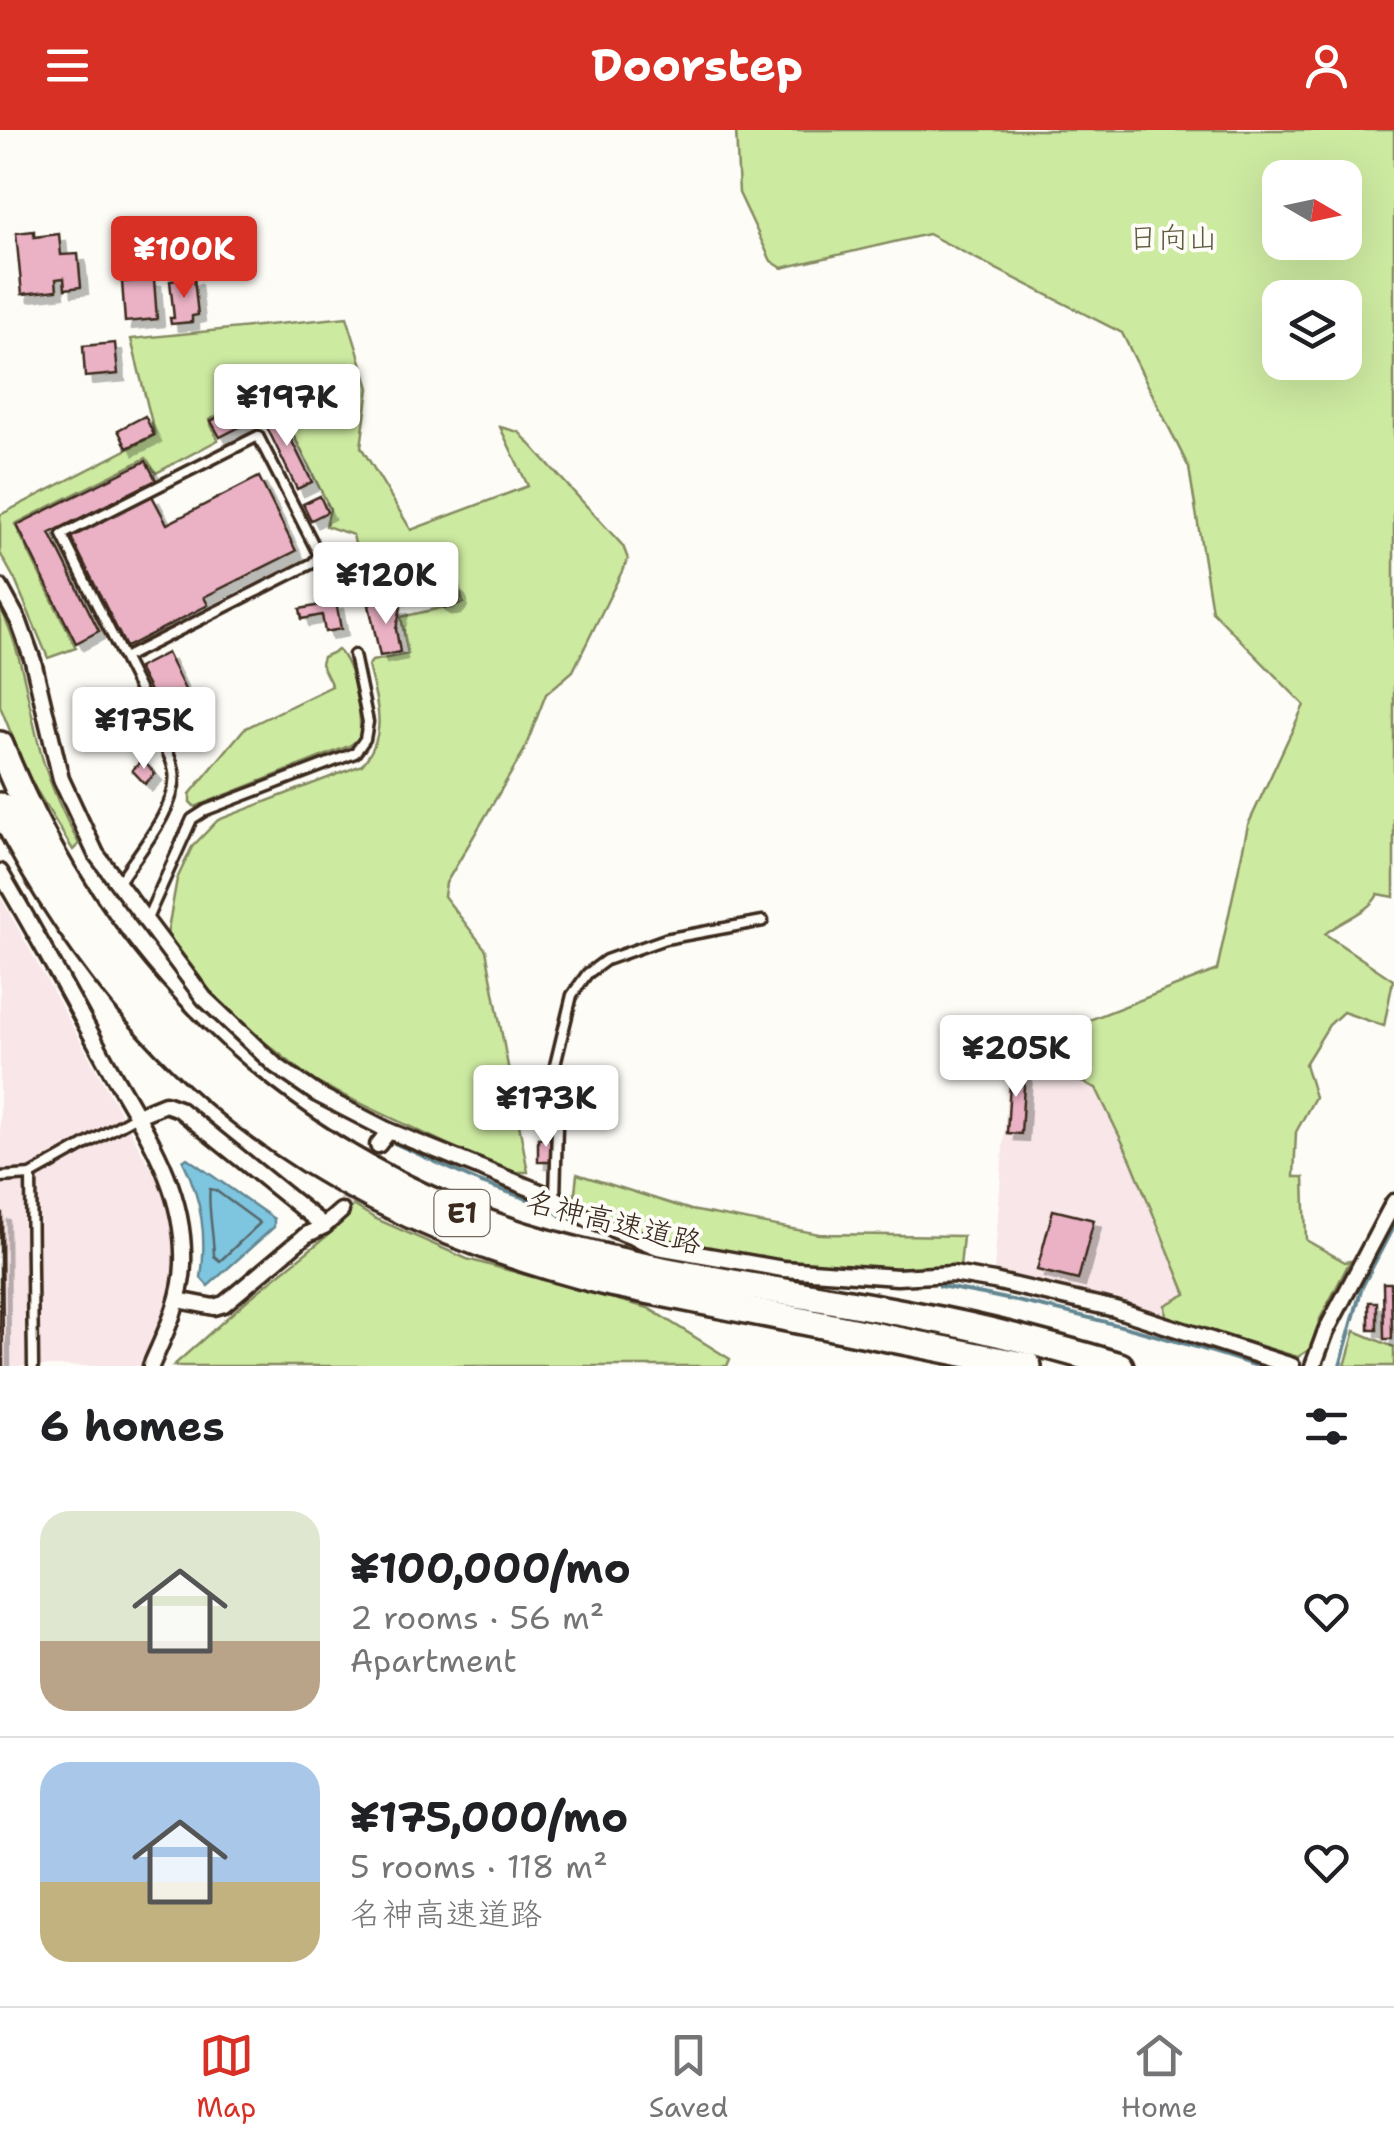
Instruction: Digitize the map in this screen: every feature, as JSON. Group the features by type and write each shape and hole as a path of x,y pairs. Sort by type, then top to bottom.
{"highway":[{"name":"名神高速道路","path":"0,745 46,842 87,910 134,973 182,1028 230,1072 286,1119 341,1156 473,1218 564,1247 747,1287 913,1314 1006,1334 1120,1366"},
{"name":"名神高速道路","path":"0,806 68,927 115,990 166,1046 217,1093 332,1176 465,1240 541,1266 1028,1366"}],"street":[{"path":"0,588 19,622 32,661 61,780 96,854 204,998 275,1064 317,1094 389,1131 555,1198 590,1220 658,1247 783,1269 897,1277 953,1274 1115,1309 1292,1366"},
{"path":"0,872 170,1179 182,1230 183,1266 178,1300 150,1366"},
{"path":"138,1116 166,1104 179,1109 324,1226"},
{"path":"378,1145 389,1131"},
{"path":"1313,1366 1326,1331 1394,1202"},
{"path":"178,1300 214,1307 224,1304 341,1211"}],"lane":[{"path":"118,885 174,796 175,774 157,739 154,719 62,535 258,436 319,556 313,564 124,658"},
{"path":"145,922 192,819 206,810 355,753 366,740 368,722 354,656"},
{"path":"555,1198 557,1127 551,1082 572,995 587,974 606,960 665,939 764,921"},
{"path":"0,1176 31,1176 138,1116"},
{"path":"31,1176 33,1366"}],"shaded area":[{"path":"0,896 158,1181 170,1215 172,1284 142,1366 0,1366"},
{"path":"1010,1051 1096,1088 1131,1160 1187,1295 1165,1304 1166,1317 994,1272"}],"green space":[{"name":"日向山","path":"736,130 1394,130 1394,897 1378,894 1368,906 1325,934 1393,980 1384,1026 1343,1012 1329,1025 1305,1064 1315,1097 1296,1132 1294,1177 1304,1177 1306,1240 1345,1262 1350,1261 1320,1319 1310,1349 1298,1357 1166,1317 1165,1305 1186,1294 1131,1160 1096,1088 1010,1051 1217,970 1248,825 1304,705 1212,611 1189,468 1122,333 928,234 782,268 771,261 739,193"},
{"path":"347,317 369,388 361,447 411,530 528,486 500,427 519,432 623,546 628,559 573,671 546,694 524,751 446,883 444,896 486,950 528,1172 506,1172 315,1082 242,1024 204,985 167,935 177,879 192,847 218,820 362,765 376,741 378,729 368,666 372,661 408,654 401,617 463,603 458,581 382,554 358,557 353,535 326,526 330,509 280,407 261,415 251,398 209,420 218,440 156,473 146,458 15,524 76,648 48,658 0,553 0,515 155,435 131,339"},
{"path":"0,607 20,662 46,768 79,844 73,850 30,780 0,706"},
{"path":"338,650 349,667 356,692 359,739 195,807 190,794 244,729 332,686 321,664 323,657"},
{"path":"577,1174 691,1210 819,1234 963,1236 960,1268 864,1267 761,1258 661,1238 574,1202"},
{"path":"353,1205 467,1259 648,1308 730,1359 727,1366 173,1366 333,1231"},
{"path":"1355,1331 1394,1347 1394,1366 1345,1366"}],"water":[{"path":"187,1158 274,1219 274,1227 208,1286 201,1278 201,1218 183,1161"}],"building":[{"path":"34,231 34,237 59,234 61,255 78,254 81,287 65,289 64,278 56,279 57,290 22,294 16,233"},
{"path":"194,278 198,315 192,316 192,322 171,324 170,318 174,318 170,281"},
{"path":"154,279 157,319 125,322 122,282"},
{"path":"115,343 118,374 85,377 83,346"},
{"path":"250,400 259,417 220,437 211,421"},
{"path":"276,409 312,482 297,489 262,417"},
{"path":"145,416 154,435 127,448 118,430"},
{"path":"146,461 156,480 50,533 99,631 76,643 17,525"},
{"path":"259,477 296,551 204,597 208,605 126,647 71,537 152,496 167,524"},
{"path":"320,496 327,512 311,520 303,504"},
{"path":"378,563 439,577 435,592 403,584 402,590 373,585"},
{"path":"448,584 457,587 457,605 448,608 439,605 436,596 439,587"},
{"path":"336,602 341,629 325,632 322,615 302,619 300,609"},
{"path":"374,602 401,607 396,629 400,652 380,656 369,605"},
{"path":"167,653 194,708 166,722 138,668"},
{"path":"143,760 155,774 145,784 132,770"},
{"path":"1011,1067 1025,1068 1021,1134 1007,1133"},
{"path":"538,1138 554,1138 554,1162 538,1162"},
{"path":"1053,1210 1094,1220 1078,1280 1037,1270"},
{"path":"2,1213 3,1366 0,1366"},
{"path":"1383,1283 1391,1283 1392,1339 1384,1339"},
{"path":"1369,1302 1377,1302 1377,1330 1369,1330"}],"waterway":[{"path":"392,1142 479,1182 548,1206 565,1219"},
{"path":"1340,1366 1362,1287 1394,1225"},
{"path":"940,1286 1100,1320 1257,1366"}],"tunnel":[{"path":"341,1211 378,1145"}]}
